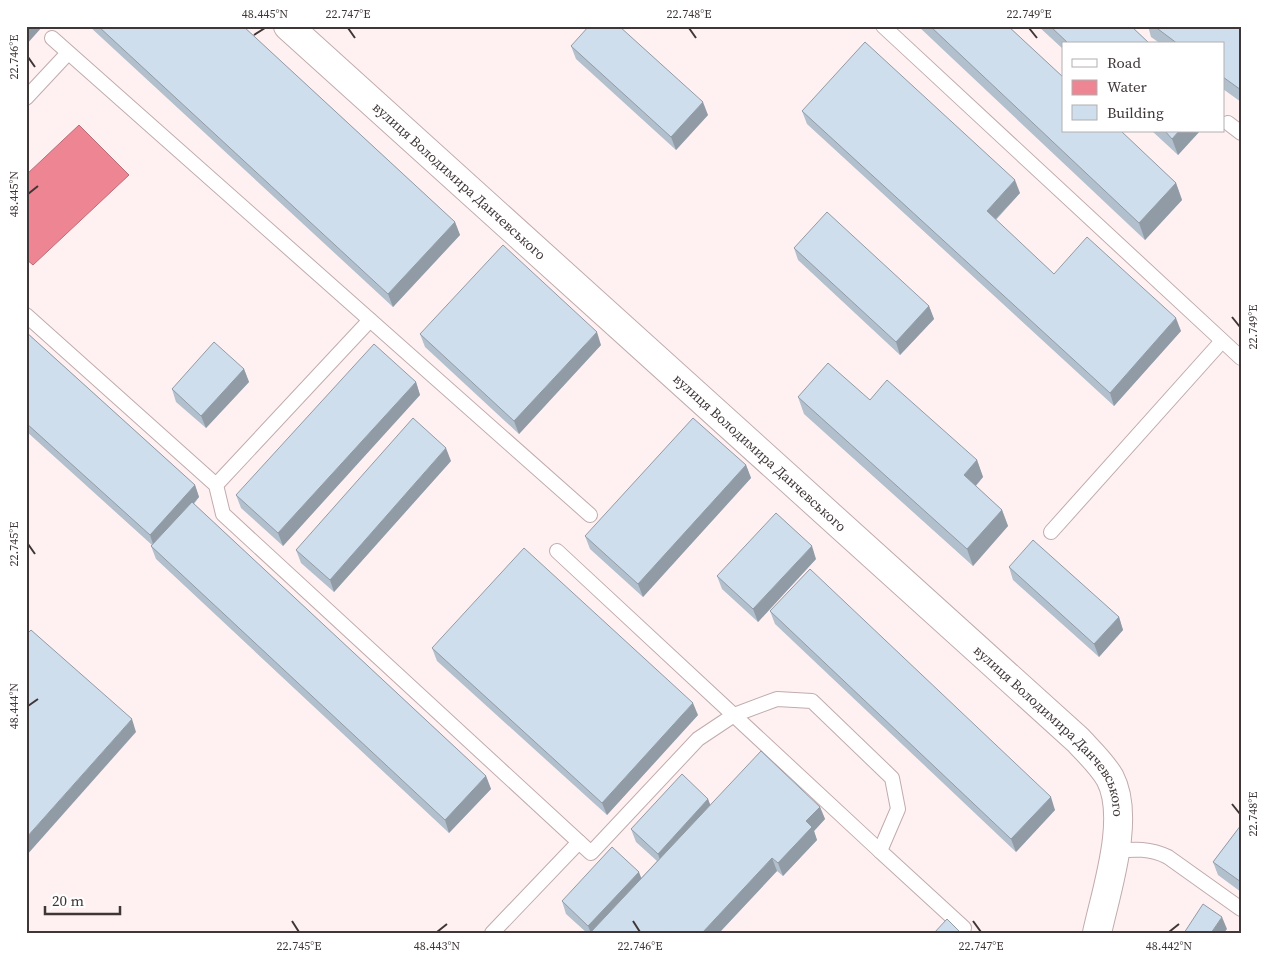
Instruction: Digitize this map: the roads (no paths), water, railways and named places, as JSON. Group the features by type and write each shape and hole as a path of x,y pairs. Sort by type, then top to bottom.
{"street":[{"name":"вулиця Володимира Данчевського","path":"288,26 1078,740 1106,773 1116,795 1118,816 1115,851 1097,933"}],"lane":[{"path":"883,26 1241,358"},
{"path":"52,38 590,515"},
{"path":"26,98 68,53"},
{"path":"1228,123 1241,133"},
{"path":"26,315 216,485 223,514 591,853 698,739 734,716 776,699 812,701 892,778 898,809 880,851"},
{"path":"216,485 370,320"},
{"path":"1051,532 1222,341"},
{"path":"557,551 964,928"},
{"path":"492,933 579,842"},
{"path":"1115,851 1142,848 1156,851 1168,857 1241,909"}],"water":[{"path":"79,125 129,175 33,265 26,259 26,175"}]}
